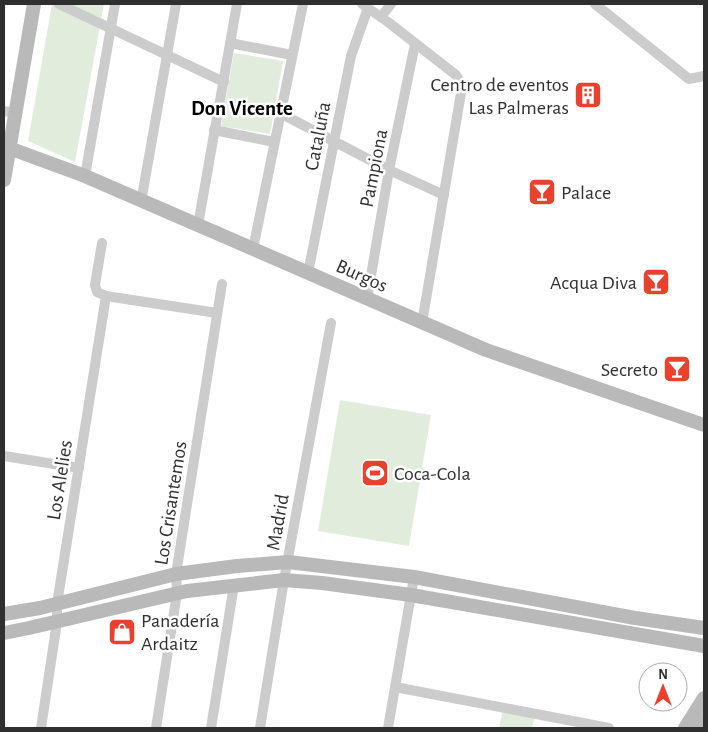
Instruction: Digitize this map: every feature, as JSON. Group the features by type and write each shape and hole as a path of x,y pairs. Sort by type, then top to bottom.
{"main road":[{"path":"4,173 9,148 9,112 34,4"},
{"name":"Burgos","path":"9,148 85,176 141,202 486,350 704,426"},
{"path":"4,614 57,604 176,574 288,562 414,577 635,618 704,628"},
{"path":"4,633 177,593 284,580 322,582 411,595 704,646"},
{"path":"686,728 704,698"},
{"path":"699,728 704,720"}],"street":[{"path":"59,4 224,82"},
{"path":"85,176 115,4"},
{"path":"141,202 176,4"},
{"path":"198,226 237,4"},
{"path":"253,249 303,4"},
{"path":"381,17 391,4"},
{"path":"595,4 689,79 704,76"},
{"path":"365,6 456,75 461,84 462,94 422,323"},
{"name":"Cataluña","path":"308,273 350,56 365,6"},
{"path":"230,43 292,55"},
{"name":"Pampiona","path":"367,299 389,170 416,44"},
{"path":"280,113 389,170 444,195"},
{"path":"214,130 274,142"},
{"path":"102,243 95,285 98,292 106,296 217,313"},
{"name":"Los Crisantemos","path":"156,728 177,593 176,574 222,284"},
{"name":"Los Alelies","path":"41,728 57,622 57,604 106,296"},
{"name":"Madrid","path":"260,728 284,580 331,323"},
{"path":"4,456 78,468"},
{"path":"388,728 414,577"},
{"path":"212,728 234,585"},
{"path":"395,687 610,728"}],"green space":[{"path":"52,4 104,4 75,162 28,141"},
{"path":"234,53 283,61 270,134 221,126"},
{"name":"Coca-Cola","path":"340,400 431,415 409,546 318,531"},
{"path":"503,710 535,716 532,728 499,728"}],"place":[{"name":"Centro de eventos Las Palmeras","path":"588,95"},
{"name":"Palace","path":"542,192"},
{"name":"Acqua Diva","path":"656,282"},
{"name":"Secreto","path":"677,369"},
{"name":"Coca-Cola","path":"375,473"},
{"name":"Panadería Ardaitz","path":"122,632"}],"district":[{"name":"Don Vicente","path":"242,108"}]}
